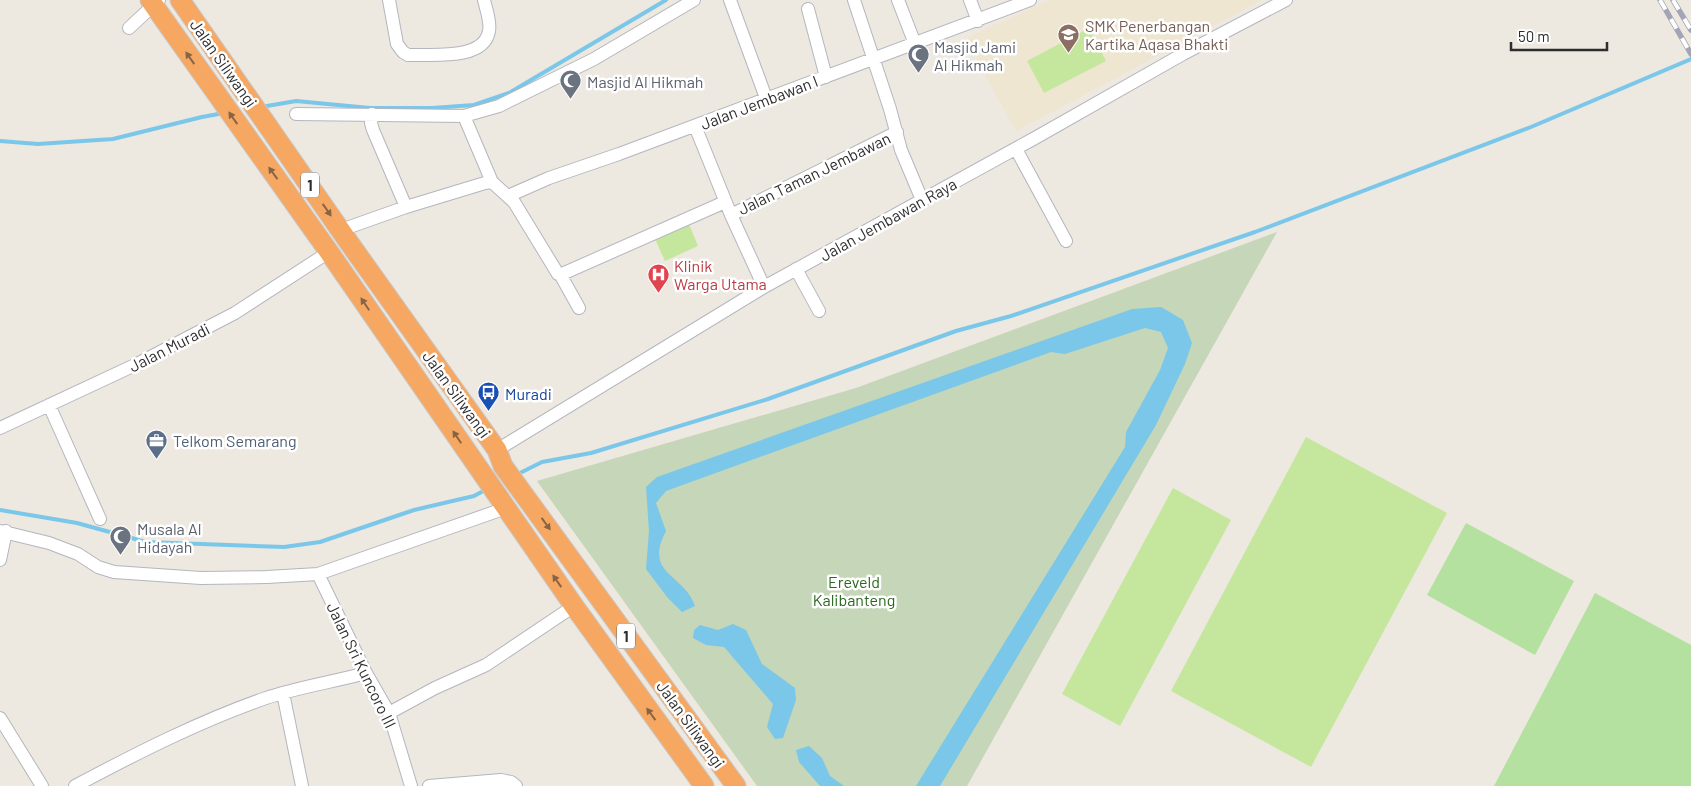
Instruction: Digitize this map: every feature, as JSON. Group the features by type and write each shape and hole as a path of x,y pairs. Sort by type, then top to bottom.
{"highway":[{"name":"Jalan Siliwangi","path":"180,0 517,485 736,786"},
{"path":"198,0 199,28"},
{"name":"Jalan Siliwangi","path":"154,2 574,606 704,786"}],"street":[{"path":"390,0 397,44 402,52 408,55 466,53 475,50 490,29 484,0"},
{"path":"296,114 464,116 499,106 594,59 694,0"},
{"path":"730,0 766,98"},
{"path":"854,0 901,150 922,200"},
{"path":"898,0 914,44"},
{"path":"970,0 978,21"},
{"name":"Jalan Jembawan I","path":"508,196 555,176 695,126 1030,0"},
{"name":"Jalan Jembawan Raya","path":"500,458 764,287 1016,149 1183,54 1286,0"},
{"path":"129,28 154,2"},
{"path":"808,9 826,77"},
{"path":"372,114 371,123 373,130 406,207"},
{"path":"464,116 492,182 508,196 579,308"},
{"path":"695,126 730,214 764,287"},
{"name":"Jalan Taman Jembawan","path":"730,214 896,132"},
{"path":"1016,149 1066,241"},
{"path":"341,230 406,207 492,182"},
{"name":"Jalan Taman Jembawan","path":"559,274 726,202"},
{"name":"Jalan Muradi","path":"0,428 137,364 235,313 329,252"},
{"path":"796,269 819,311"},
{"path":"48,405 100,519"},
{"path":"0,560 3,531 68,550 114,572 201,578 318,574 501,501"},
{"name":"Jalan Sri Kuncoro III","path":"318,574 366,674 389,713 411,786"},
{"path":"389,713 435,688 486,665 574,606"},
{"path":"75,786 173,736 224,714 283,693 366,674"},
{"path":"283,693 302,786"},
{"path":"0,718 42,786"},
{"path":"428,786 501,780 511,782 516,786"}],"shaded area":[{"name":"SMK Penerbangan Kartika Aqasa Bhakti","path":"1050,0 1262,0 1016,131 981,68 968,37"}],"green space":[{"path":"1089,28 1106,61 1044,93 1027,61"},
{"path":"689,224 698,246 665,261 655,239"},
{"name":"Ereveld Kalibanteng","path":"1277,232 967,786 757,786 537,481 856,388"},
{"path":"1306,437 1447,513 1311,767 1171,691"},
{"path":"1173,488 1231,520 1120,726 1062,694"},
{"path":"1466,523 1574,581 1535,655 1427,595"},
{"path":"1595,593 1691,645 1691,786 1494,786"}],"water":[{"path":"1161,307 1183,320 1192,343 1185,364 1156,425 940,786 916,786 1125,447 1126,432 1160,370 1168,348 1161,332 1145,328 1065,354 1051,352 666,491 656,503 666,531 660,546 659,557 668,573 690,595 695,606 682,612 667,597 646,569 649,531 646,487 657,477 1132,309"},
{"path":"733,624 746,630 762,664 795,688 796,700 783,738 775,739 767,727 773,704 724,647 706,645 693,638 694,630 700,625 718,630"},
{"path":"809,746 822,758 830,776 844,786 820,786 799,762 796,750"}],"waterway":[{"path":"261,107 296,101 370,108 432,108 474,105 509,93 666,0"},
{"path":"516,475 542,462 591,453 768,399 956,331 1011,316 1255,232 1531,127 1691,59"},
{"path":"0,141 38,144 113,139 224,113"},
{"path":"0,510 77,523 146,542 284,547 320,542 414,510 474,496 487,489"}],"railway":[{"path":"1660,0 1691,54"},
{"path":"1673,0 1691,30"}],"place":[{"name":"SMK Penerbangan Kartika Aqasa Bhakti","path":"1069,53"},
{"name":"Masjid Jami Al Hikmah","path":"918,74"},
{"name":"Masjid Al Hikmah","path":"571,100"},
{"name":"Klinik Warga Utama","path":"658,293"},
{"name":"Muradi","path":"489,412"},
{"name":"Telkom Semarang","path":"157,459"},
{"name":"Musala Al Hidayah","path":"121,556"}]}
